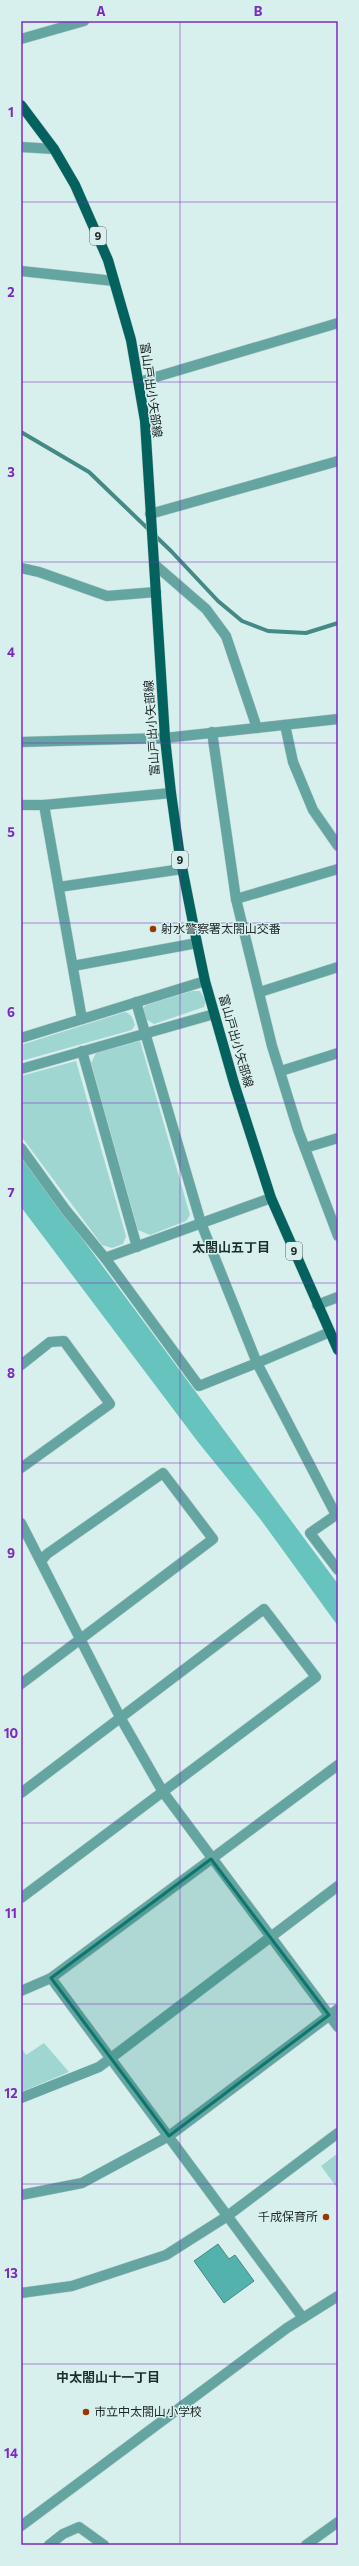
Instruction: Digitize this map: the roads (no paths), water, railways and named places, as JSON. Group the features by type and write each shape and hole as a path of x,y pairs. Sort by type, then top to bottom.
{"main road":[{"name":"富山戸出小矢部線","path":"21,105 54,149 75,185 108,260 131,340 145,421 165,738 182,869 205,980 214,1014 234,1083 271,1198 338,1350"}],"street":[{"path":"21,39 84,21"},
{"path":"21,147 54,149"},
{"path":"21,271 114,281"},
{"path":"139,382 338,323"},
{"path":"151,517 338,461"},
{"path":"154,560 206,609 226,636 257,728"},
{"path":"21,568 39,572 107,596 156,592"},
{"path":"21,742 165,738 338,719"},
{"path":"285,725 293,762 313,810 338,846"},
{"path":"212,732 236,899 281,1071 305,1148 335,1222 338,1236"},
{"path":"21,805 44,805 171,793"},
{"path":"44,805 82,1019"},
{"path":"59,887 182,869"},
{"path":"236,899 338,869"},
{"path":"73,966 197,942"},
{"path":"260,992 338,967"},
{"path":"21,1038 205,980"},
{"path":"136,1002 201,1224 257,1363 336,1515 310,1533 338,1570"},
{"path":"21,1068 214,1014"},
{"path":"82,1051 137,1247"},
{"path":"281,1071 338,1053"},
{"path":"305,1148 338,1138"},
{"path":"21,1148 65,1209 106,1258 199,1386 330,1332"},
{"path":"106,1258 271,1198"},
{"path":"317,1305 338,1297"},
{"path":"21,1365 50,1342 64,1341 110,1404 21,1468"},
{"path":"21,1684 71,1644 80,1640 213,1539 163,1473 47,1554 41,1561"},
{"path":"21,1523 120,1717 163,1792 269,1937 338,2027"},
{"path":"21,1793 264,1609 316,1677 21,1898"},
{"path":"21,1991 51,1978 338,1765"},
{"path":"21,2098 99,2066 269,1937 279,1932 338,1886"},
{"path":"51,1978 169,2136 226,2217 303,2318"},
{"path":"21,2195 82,2183 169,2136 338,2009"},
{"path":"21,2293 72,2286 166,2255 226,2217 338,2133"},
{"path":"21,2526 303,2318 338,2296"},
{"path":"306,2545 338,2522"},
{"path":"49,2545 63,2534 79,2527 104,2545"}],"waterway":[{"path":"21,432 89,472 171,551 218,601 242,621 268,631 306,633 338,623"}],"place":[{"name":"射水警察署太閤山交番","path":"153,929"},
{"name":"千成保育所","path":"326,2217"},
{"name":"市立中太閤山小学校","path":"86,2412"}],"district":[{"name":"太閤山五丁目","path":"231,1247"},
{"name":"中太閤山十一丁目","path":"108,2377"}]}
